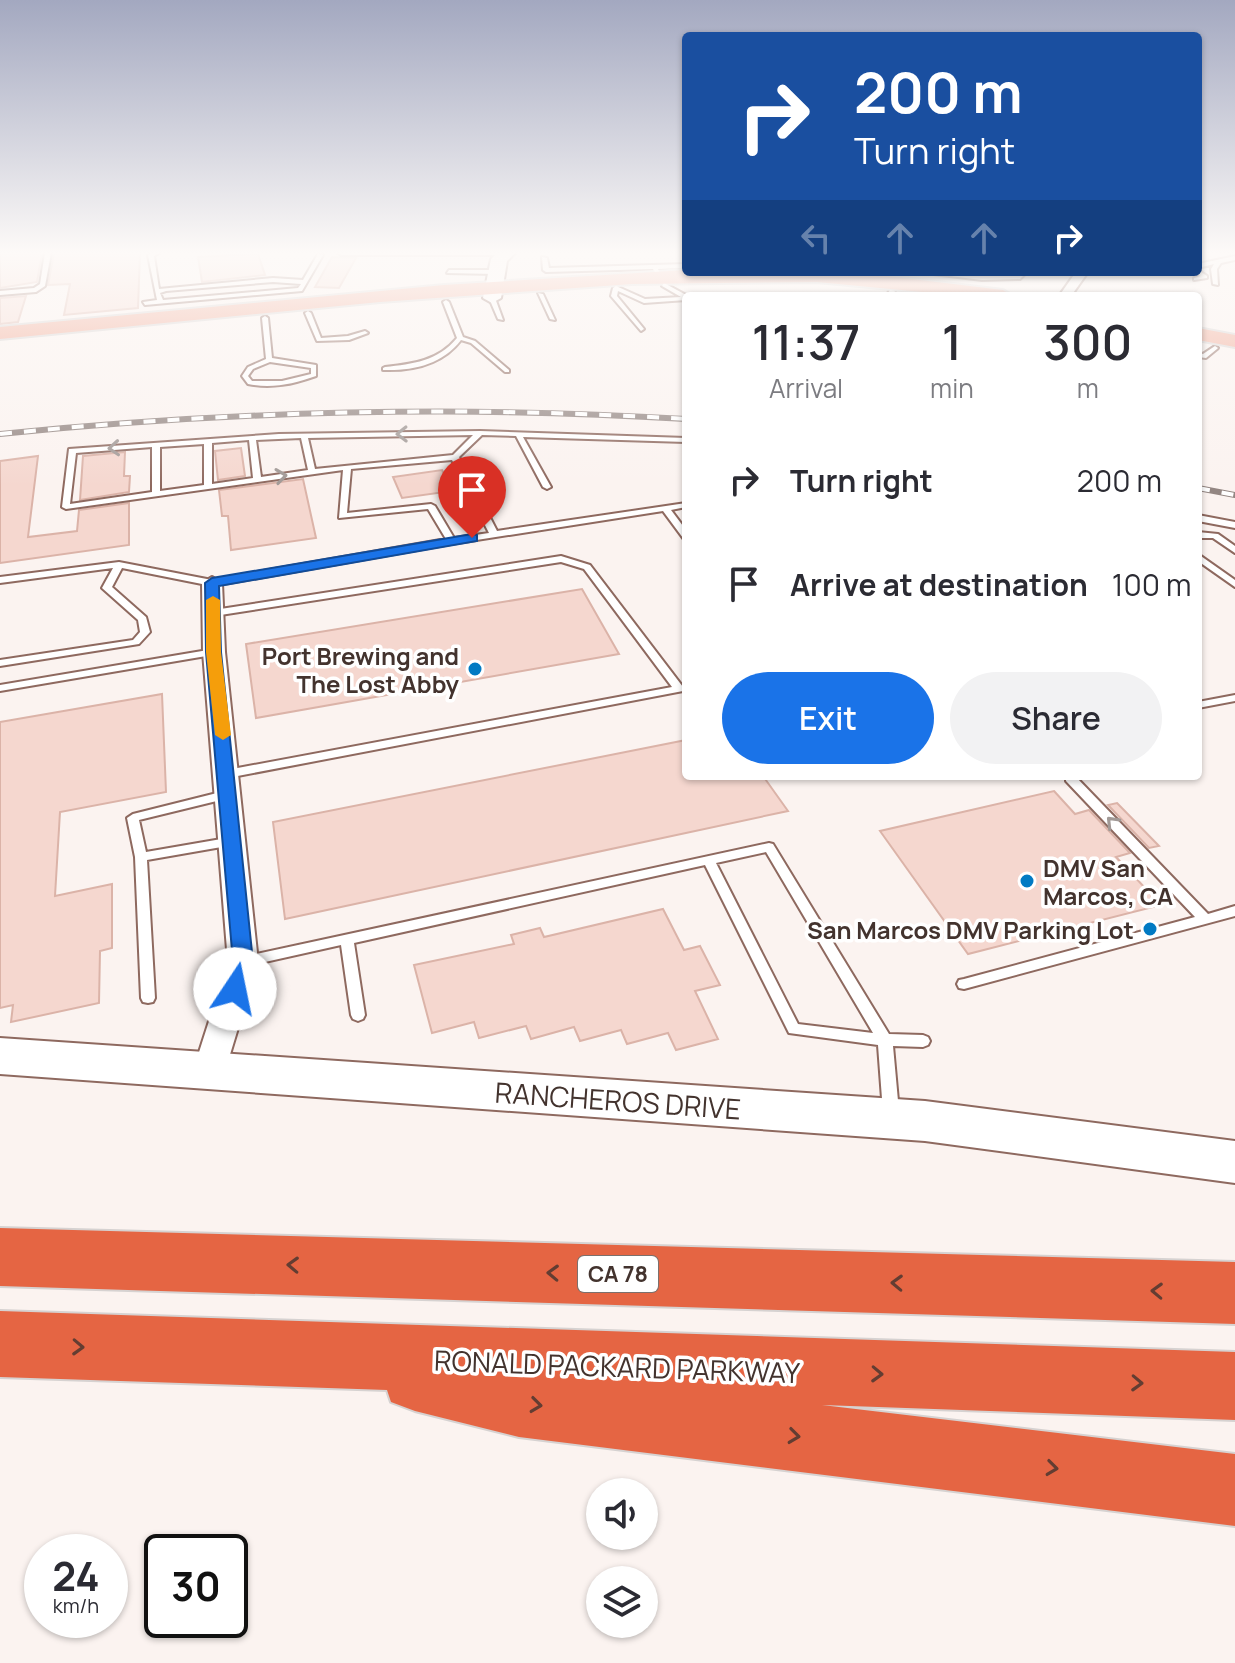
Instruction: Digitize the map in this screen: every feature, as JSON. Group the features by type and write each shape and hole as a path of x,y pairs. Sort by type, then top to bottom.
{"highway":[{"name":"CA 78","path":"0,1257 1235,1293"},
{"name":"RONALD PACKARD PARKWAY","path":"0,1344 1235,1386"},
{"path":"323,1356 519,1403 1235,1490"}],"main road":[{"path":"0,344 137,331"},
{"name":"RANCHEROS DRIVE","path":"0,1056 891,1119 1235,1162"}],"street":[{"path":"209,1071 243,962 214,652 212,583"}],"lane":[{"path":"266,331 269,360"},
{"path":"315,331 319,340 349,338 365,333"},
{"path":"457,331 460,338"},
{"path":"385,369 435,361 444,356 460,338"},
{"path":"460,338 473,342 507,371"},
{"path":"269,360 314,366 314,375 294,382 265,386 250,383 245,376 250,368 269,360"},
{"path":"480,433 455,457 347,467 66,507 72,451 304,436 480,433 682,440"},
{"path":"518,434 547,487"},
{"path":"304,436 312,472"},
{"path":"252,438 257,480"},
{"path":"208,441 208,487"},
{"path":"156,445 156,494"},
{"path":"455,457 494,535"},
{"path":"347,467 342,516 431,506 451,541"},
{"path":"0,580 119,565 212,583 451,541 682,506"},
{"path":"665,508 682,531"},
{"path":"1202,519 1235,525"},
{"path":"1202,535 1215,536 1235,550"},
{"path":"148,998 141,857 133,818 228,784 679,689 587,567 561,559 214,613"},
{"path":"1202,560 1235,584"},
{"path":"0,663 136,642 145,632 143,619 107,588 119,565"},
{"path":"0,688 214,652"},
{"path":"1202,704 1235,698"},
{"path":"1072,780 1205,919"},
{"path":"141,857 233,841"},
{"path":"243,962 769,847 885,1040 891,1119"},
{"path":"708,860 794,1029 885,1040 923,1041"},
{"path":"964,984 1235,911"},
{"path":"347,939 358,1015"}],"building":[{"path":"241,448 245,476 218,480 215,451"},
{"path":"125,452 124,476 130,476 129,492 80,500 83,456"},
{"path":"38,456 28,537 77,531 79,510 129,503 129,545 0,563 0,461"},
{"path":"442,470 452,491 402,498 393,477"},
{"path":"303,479 316,538 231,550 228,516 222,516 219,490"},
{"path":"582,589 619,654 256,718 246,644"},
{"path":"162,694 166,792 60,812 55,896 112,884 112,948 100,951 99,1003 11,1022 13,1005 0,1008 0,722"},
{"path":"682,741 682,780 766,780 788,811 285,919 273,822"},
{"name":"DMV San Marcos, CA","path":"1054,791 1075,814 1089,810 1130,853 1116,857 1161,905 968,954 880,831"},
{"path":"1117,803 1159,846 1149,848 1108,805"},
{"path":"663,909 684,950 700,946 720,985 695,991 718,1039 676,1050 668,1033 627,1044 621,1030 580,1041 574,1027 531,1039 526,1026 479,1038 474,1022 432,1033 414,965 514,944 511,935 540,928 544,937"}],"railway":[{"path":"0,434 171,420 343,413 514,412 682,419"},
{"path":"1202,489 1235,495"}],"slow traffic":[{"path":"213,600 214,652 223,735"}],"place":[{"name":"Port Brewing and The Lost Abby","path":"475,669"},
{"name":"DMV San Marcos, CA","path":"1027,881"},
{"name":"San Marcos DMV Parking Lot","path":"1150,929"}],"route":[{"path":"235,989 243,962 214,652 212,583 472,538"}]}
